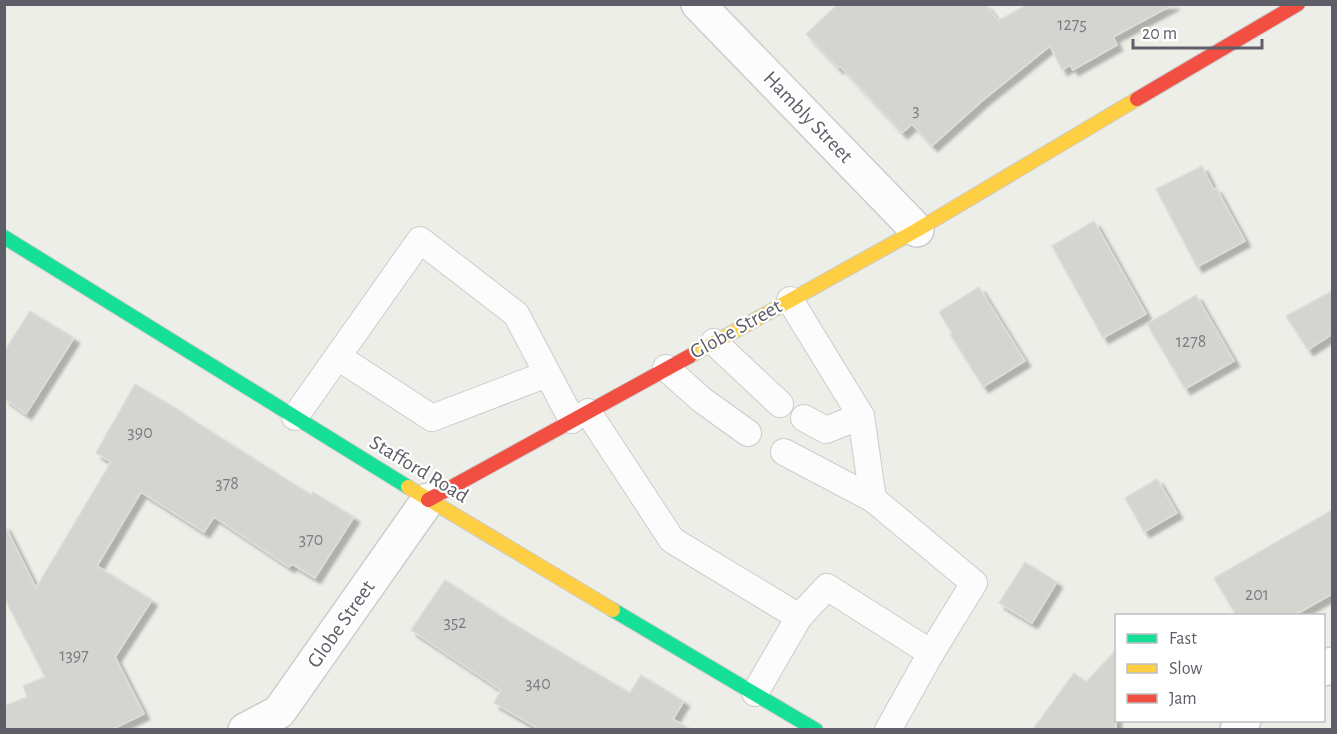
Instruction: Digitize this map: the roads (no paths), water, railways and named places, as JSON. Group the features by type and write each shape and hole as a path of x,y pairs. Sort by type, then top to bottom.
{"main road":[{"name":"Globe Street","path":"428,500 917,230 1276,9"},
{"name":"Stafford Road","path":"4,237 428,500 816,729"}],"street":[{"name":"Hambly Street","path":"698,4 917,230"},
{"name":"Globe Street","path":"245,729 279,712 428,500"}],"lane":[{"path":"295,417 420,240 516,314 547,374 672,540 799,617"},
{"path":"790,300 861,416 873,499"},
{"path":"714,342 780,405"},
{"path":"338,357 432,418 547,374"},
{"path":"666,368 702,400 748,433"},
{"path":"804,418 826,430 861,416"},
{"path":"784,452 873,499 974,583 888,729"},
{"path":"755,693 799,617 827,587 931,653"}]}
